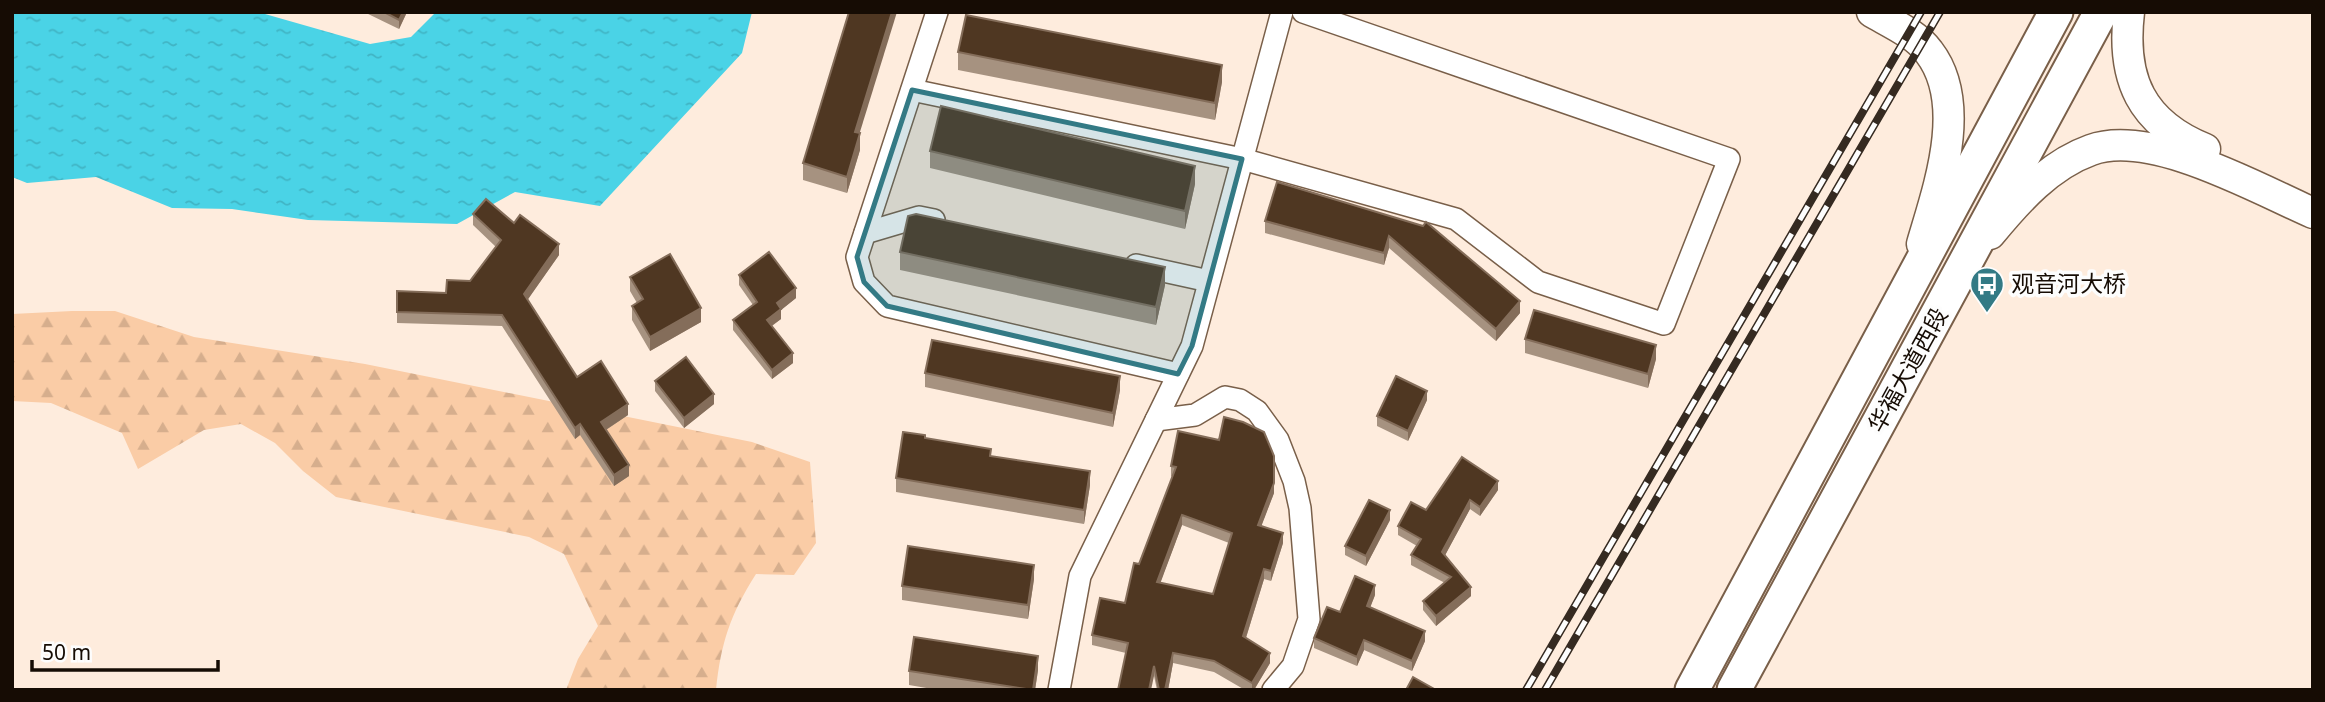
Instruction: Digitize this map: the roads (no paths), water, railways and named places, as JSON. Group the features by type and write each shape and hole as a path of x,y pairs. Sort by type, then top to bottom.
{"main road":[{"path":"1872,12 1903,29 1929,52 1945,89 1948,121 1945,163 1911,281"},
{"name":"华福大道西段","path":"1692,690 2056,12"},
{"name":"华福大道西段","path":"1734,690 2101,12"},
{"path":"2129,12 2126,48 2129,71 2140,98 2162,126 2187,141 2313,192"},
{"path":"1966,264 2004,217 2040,180 2066,161 2094,148 2153,148 2185,157 2313,213"}],"street":[{"path":"937,12 857,257 864,282 887,306 1178,374"},
{"path":"1059,690 1080,576 1192,346 1282,12"},
{"path":"912,90 1242,159 1456,219 1538,282 1664,324 1729,159 1303,12"},
{"path":"865,233 919,217 959,226"},
{"path":"1117,261 1209,281"},
{"path":"1156,420 1195,415 1225,397 1233,398 1250,405 1278,440 1294,481 1300,508 1308,618 1293,666 1273,690"}],"water":[{"path":"12,12 258,12 370,44 411,37 436,12 752,12 742,53 600,206 515,192 457,224 308,220 232,209 172,208 96,177 27,183 12,177"}],"railway":[{"path":"1526,690 1921,12"},
{"path":"1545,690 1940,12"}],"place":[{"name":"观音河大桥","path":"1987,314"}]}
